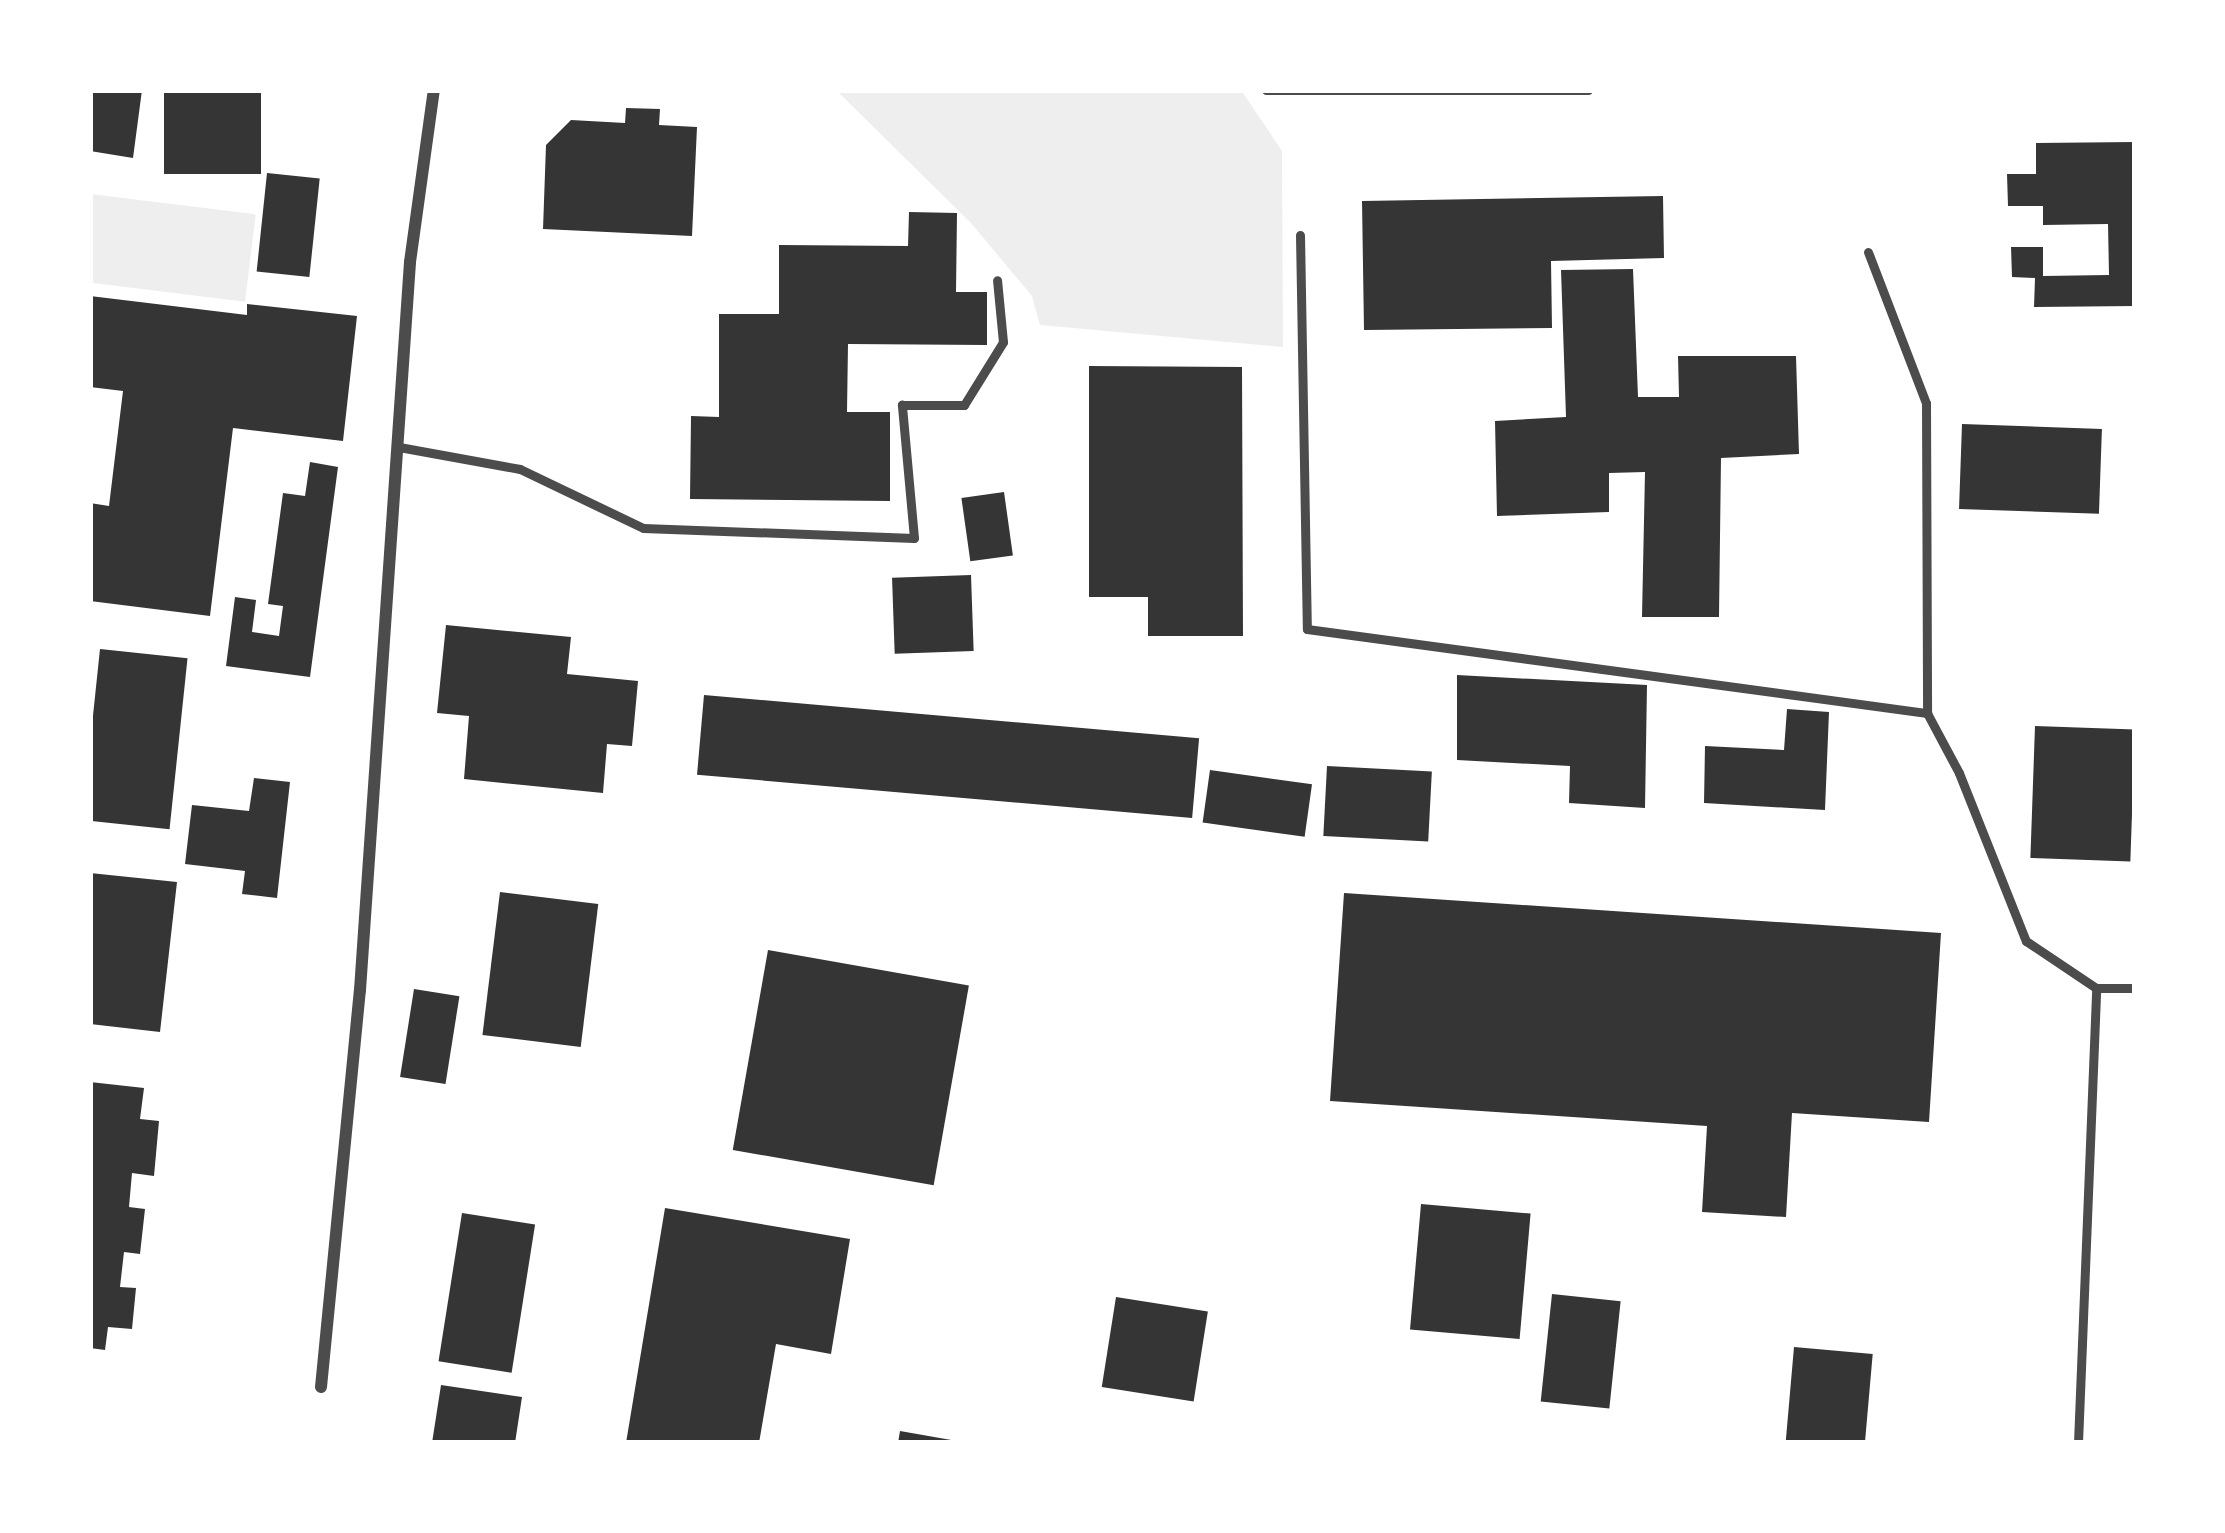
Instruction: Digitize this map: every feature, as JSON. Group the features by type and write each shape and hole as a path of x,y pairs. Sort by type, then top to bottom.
{"street":[{"path":"321,1388 399,448 410,262 434,90"}],"lane":[{"path":"1267,90 1588,90"},
{"path":"1300,235 1307,628 1927,713"},
{"path":"1868,252 1926,403 1927,713 1959,773 2026,941 2096,988 2135,988"},
{"path":"399,448 520,469 643,528 914,538 902,404 964,405 1004,342 997,280"},
{"path":"2078,1443 2096,988"}],"shaded area":[{"path":"836,90 1241,90 1282,151 1283,347 1040,325 1032,296 971,223"},
{"path":"90,194 256,214 245,302 90,283"}],"building":[{"path":"90,90 142,90 133,158 90,151"},
{"path":"164,90 261,90 261,174 164,174"},
{"path":"626,108 660,109 659,125 697,127 692,236 543,229 546,145 571,120 625,123"},
{"path":"2135,142 2135,306 2034,307 2035,278 2012,277 2011,247 2043,247 2043,276 2109,275 2108,224 2043,225 2043,206 2008,206 2007,174 2036,174 2036,143"},
{"path":"267,173 320,179 309,277 257,271"},
{"path":"1663,196 1664,258 1551,261 1552,328 1364,330 1362,201"},
{"path":"909,212 957,213 956,292 987,292 987,345 848,344 847,412 890,412 890,501 690,499 691,416 719,417 719,314 779,314 779,245 908,246"},
{"path":"1633,269 1638,397 1679,397 1678,356 1796,356 1799,454 1721,458 1719,617 1642,617 1645,472 1609,473 1609,512 1497,516 1495,421 1566,417 1561,270"},
{"path":"90,296 247,315 247,304 357,316 343,441 233,428 210,616 90,601 90,503 109,506 123,391 90,387"},
{"path":"1089,366 1242,367 1243,636 1148,636 1148,597 1089,597"},
{"path":"1962,424 2102,429 2099,514 1959,509"},
{"path":"310,462 338,467 310,677 226,666 235,597 256,600 252,632 279,636 283,606 268,604 283,493 305,496"},
{"path":"1004,492 1013,555 970,561 961,498"},
{"path":"971,575 974,651 895,654 892,578"},
{"path":"446,625 571,637 567,674 638,681 632,746 607,744 603,793 464,779 469,716 437,713"},
{"path":"100,649 188,658 170,829 90,821 90,744"},
{"path":"1457,675 1647,685 1645,808 1569,803 1570,766 1457,760"},
{"path":"704,695 1199,738 1192,818 697,775"},
{"path":"1787,709 1829,712 1825,810 1704,803 1705,746 1784,750"},
{"path":"2035,726 2135,729 2130,861 2030,858"},
{"path":"1327,766 1432,771 1428,841 1323,836"},
{"path":"1210,770 1312,784 1305,837 1203,822"},
{"path":"254,778 290,782 277,898 242,894 245,871 185,864 192,805 249,811"},
{"path":"90,873 177,882 160,1032 90,1024"},
{"path":"500,892 598,904 581,1047 482,1035"},
{"path":"1344,893 1941,933 1929,1122 1792,1113 1786,1217 1702,1212 1707,1126 1330,1101"},
{"path":"768,950 969,985 934,1185 733,1150"},
{"path":"414,989 459,996 446,1084 400,1077"},
{"path":"90,1082 144,1088 140,1119 159,1121 154,1176 132,1173 129,1207 145,1209 140,1254 124,1252 120,1287 136,1288 132,1329 108,1327 105,1350 90,1348"},
{"path":"1421,1204 1531,1214 1520,1339 1410,1330"},
{"path":"665,1208 850,1239 831,1354 776,1344 759,1443 626,1443"},
{"path":"462,1213 535,1225 512,1373 439,1361"},
{"path":"1552,1294 1621,1301 1609,1409 1541,1401"},
{"path":"1116,1297 1208,1312 1194,1401 1102,1387"},
{"path":"1794,1347 1873,1354 1865,1443 1786,1443"},
{"path":"441,1385 522,1397 515,1443 432,1443"},
{"path":"900,1431 957,1441 957,1443 898,1443"}]}
